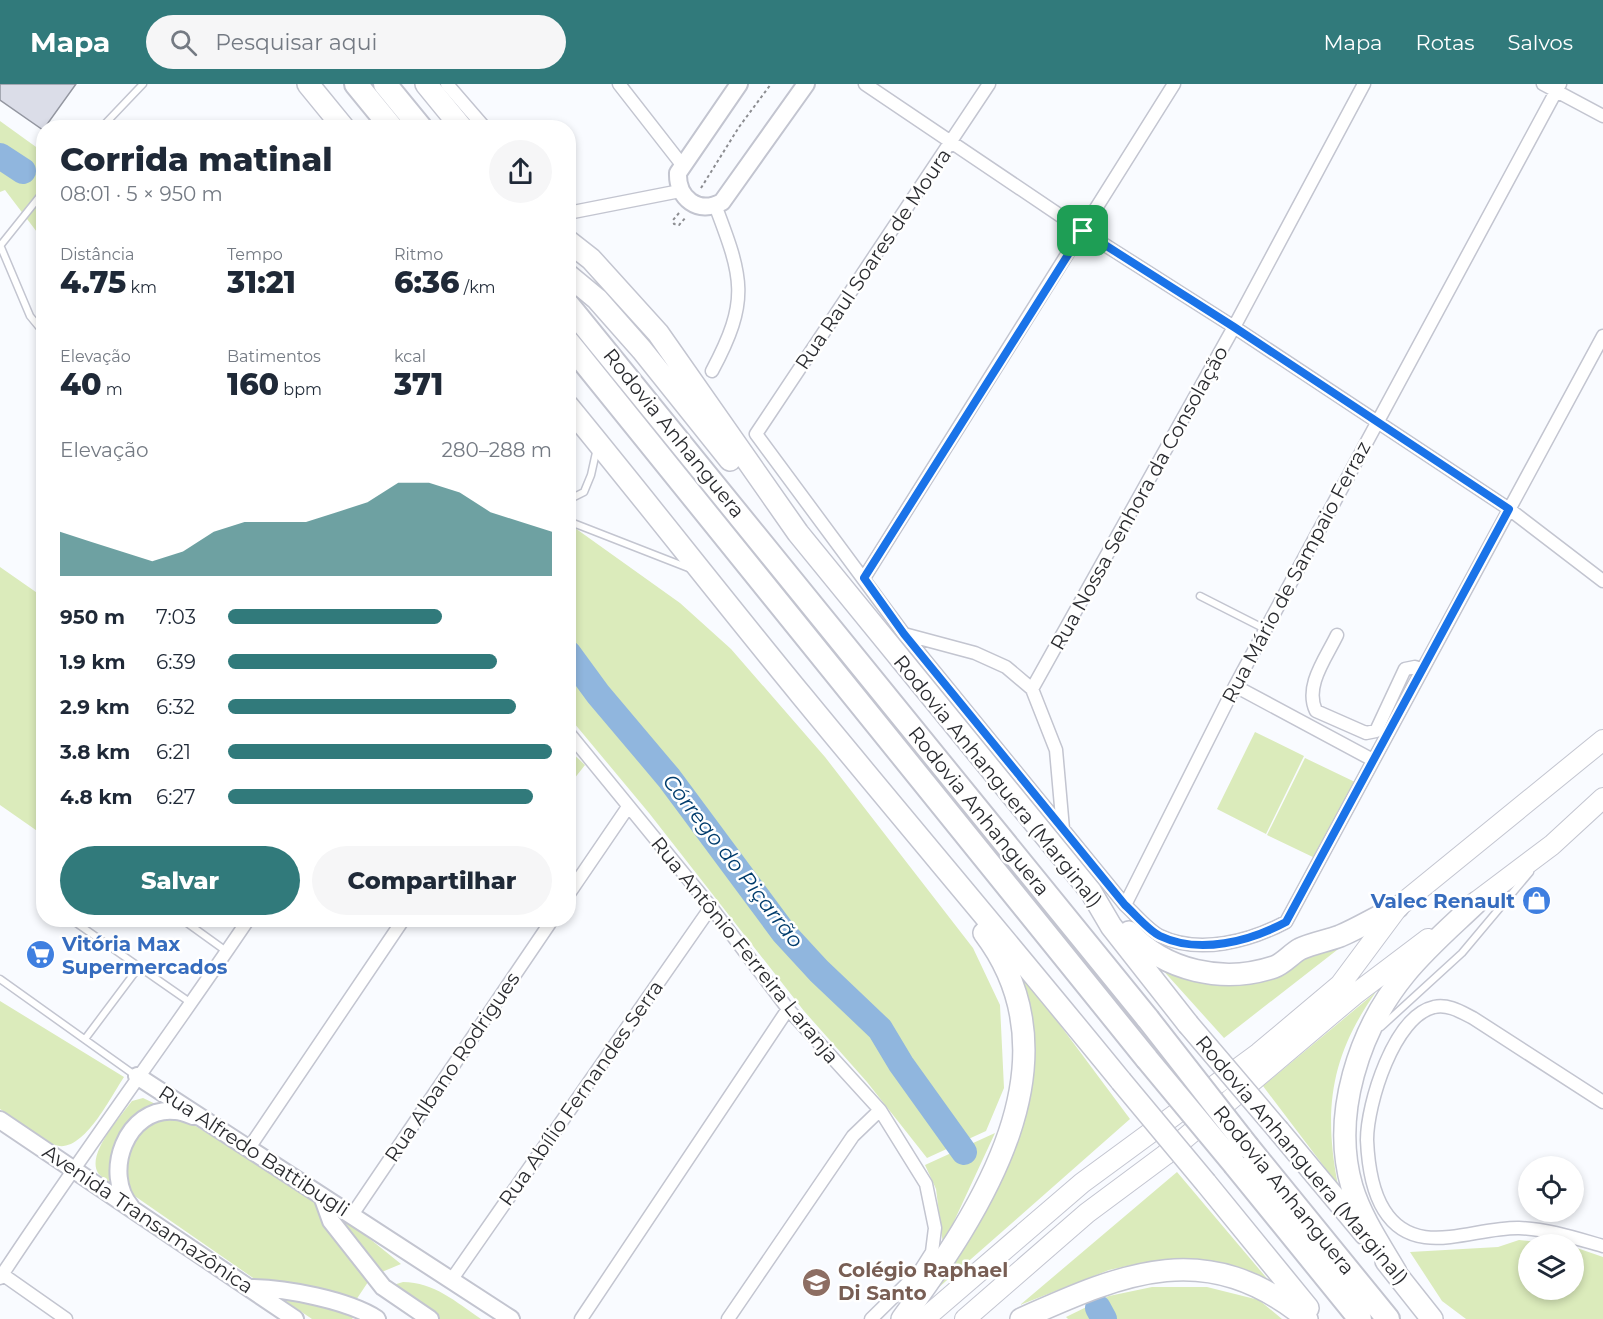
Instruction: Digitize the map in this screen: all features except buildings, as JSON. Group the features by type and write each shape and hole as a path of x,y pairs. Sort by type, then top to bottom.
{"highway":[{"path":"308,84 337,120"},
{"path":"356,84 385,120"},
{"path":"385,84 414,120"},
{"path":"426,84 455,120"},
{"name":"Rodovia Anhanguera (Marginal)","path":"576,247 591,259 658,333 798,533 1091,892 1111,926 1188,1024 1396,1272 1430,1316"},
{"path":"576,281 597,298 735,466 798,533"},
{"name":"Rodovia Anhanguera","path":"576,315 1148,1019 1242,1156 1355,1313"},
{"name":"Rodovia Anhanguera","path":"576,352 1147,1059 1242,1156 1370,1296 1388,1319"},
{"path":"576,416 904,821 1026,963 1317,1319"},
{"path":"902,1319 957,1238 1003,1149 1020,1098 1024,1060 1021,1011 1006,966 994,946 919,847 904,821"},
{"path":"1091,892 1137,941 1155,955 1183,968 1216,974 1249,973 1276,967 1299,949 1339,936 1398,907"},
{"path":"1396,1272 1362,1212 1347,1165 1346,1126 1360,1053 1373,1023 1405,974 1476,903"},
{"path":"1021,1319 1115,1280 1150,1272 1180,1269 1219,1273 1246,1281 1278,1297 1307,1319"}],"main road":[{"path":"924,1319 1082,1183 1259,1053 1341,985 1398,907 1603,740"},
{"path":"965,1319 1087,1213 1165,1155 1354,996 1552,845 1603,798"},
{"path":"974,1319 998,1292"}],"street":[{"path":"447,84 478,120"},
{"path":"619,84 683,166"},
{"path":"686,197 678,173 739,84"},
{"path":"576,212 686,197 715,206 722,202 806,84"},
{"path":"865,84 1083,231 1234,327 1509,509 1603,581"},
{"name":"Rua Raul Soares de Moura","path":"864,578 756,434 989,84"},
{"path":"1174,84 864,578 904,634 1125,905 1160,936 1186,943 1210,944 1237,941 1262,934 1286,922 1603,336"},
{"name":"Rua Nossa Senhora da Consolação","path":"1032,689 1234,327 1364,84"},
{"path":"1543,84 1558,88 1603,116"},
{"name":"Rua Mário de Sampaio Ferraz","path":"1125,905 1265,628 1558,88"},
{"path":"712,370 727,343 738,310 740,296 733,256 715,206"},
{"path":"904,634 985,658 1006,667 1032,689 1056,750 1063,828"},
{"path":"1337,635 1312,685 1312,704 1316,711 1366,733 1376,731 1405,669 1415,667 1422,670"},
{"path":"1235,686 1373,760"},
{"name":"Rua Antônio Ferreira Laranja","path":"576,742 711,908 788,1009 880,1110 926,1184 935,1228 932,1252 920,1271 871,1319"},
{"path":"576,883 628,807"},
{"name":"Rua Abílio Fernandes Serra","path":"452,1279 711,908"},
{"path":"66,1319 1,1276 73,1168 243,927"},
{"path":"249,1148 398,927"},
{"name":"Rua Albano Rodrigues","path":"352,1215 547,927"},
{"path":"1603,1102 1473,1018 1456,1009 1434,1007 1419,1015 1406,1028 1394,1046 1379,1078 1367,1138 1373,1181 1379,1202 1393,1222 1412,1235 1424,1239 1516,1228 1550,1230 1603,1246"},
{"path":"581,1319 788,1009"},
{"name":"Rua Alfredo Battibugli","path":"137,1076 511,1319"},
{"path":"137,1213 123,1197 117,1179 118,1159 125,1141 137,1126 154,1115 174,1110 211,1123"},
{"path":"728,1319 853,1136 880,1110"},
{"name":"Avenida Transamazônica","path":"0,1120 295,1319"},
{"path":"322,1196 331,1221 382,1287 430,1319"},
{"path":"250,1288 279,1288 364,1311 377,1319"}],"lane":[{"path":"109,120 143,84"},
{"path":"36,201 0,246 30,316 36,323"},
{"path":"576,496 584,492 591,475 598,442"},
{"path":"576,524 702,573"},
{"path":"1200,596 1265,628"},
{"path":"1360,1053 1390,1016 1462,952 1552,845"},
{"path":"82,927 191,1004"},
{"path":"193,927 227,951"},
{"path":"85,1039 140,967"},
{"name":"Rua Alfredo Battibugli","path":"0,979 137,1076"}],"path":[{"path":"686,197 771,84"}],"green space":[{"path":"0,121 36,147 36,231 5,190 0,192"},
{"path":"576,529 680,603 731,649 825,757 973,948 1000,1005 1004,1088 986,1131 927,1158 867,1082 804,1011 649,813 576,725"},
{"path":"0,567 36,592 36,830 0,805"},
{"path":"1255,732 1304,756 1266,834 1217,809"},
{"path":"576,757 585,765 576,776"},
{"path":"1305,758 1355,782 1317,859 1267,835"},
{"path":"1346,943 1224,1038 1160,967 1186,975 1302,958"},
{"path":"1021,978 1025,978 1130,1119 929,1296 1016,1129"},
{"path":"1376,992 1349,1038 1334,1084 1331,1132 1338,1185 1263,1086"},
{"path":"0,1001 124,1077 95,1122 76,1141 65,1146 55,1145 0,1109"},
{"path":"143,1098 164,1108 141,1119 114,1185 98,1173 97,1156 113,1125 132,1101"},
{"path":"177,1115 319,1200 370,1279 354,1303 259,1282 126,1190 127,1145 151,1122"},
{"path":"995,1133 943,1245 936,1189 925,1165"},
{"path":"1177,1172 1270,1282 1227,1264 1182,1260 1141,1263 1109,1270 1020,1305"},
{"path":"329,1206 401,1264 377,1274"},
{"path":"1518,1240 1518,1300 1584,1300 1584,1250 1603,1257 1603,1319 1466,1319 1442,1301 1410,1252 1498,1247"},
{"path":"403,1282 435,1289 481,1319 436,1319 390,1286"},
{"path":"1152,1287 1207,1287 1259,1300 1282,1319 1068,1319 1066,1317 1109,1296"},
{"path":"272,1292 357,1313 352,1319 312,1319"}],"waterway":[{"name":"Córrego do Piçarrão","path":"0,156 23,171"},
{"name":"Córrego do Piçarrão","path":"576,664 598,694 669,778 784,933 819,971 880,1029 901,1064 964,1152"},
{"name":"Córrego do Piçarrão","path":"1098,1308 1104,1319"}],"place":[{"name":"Valec Renault","path":"1536,901"},
{"name":"Vitória Max Supermercados","path":"41,955"},
{"name":"Colégio Raphael Di Santo","path":"817,1282"}],"route":[{"path":"1083,231 1234,327 1509,509 1286,922 1262,934 1237,941 1210,944 1186,943 1160,936 1125,905 904,634 864,578 1083,231"}]}
